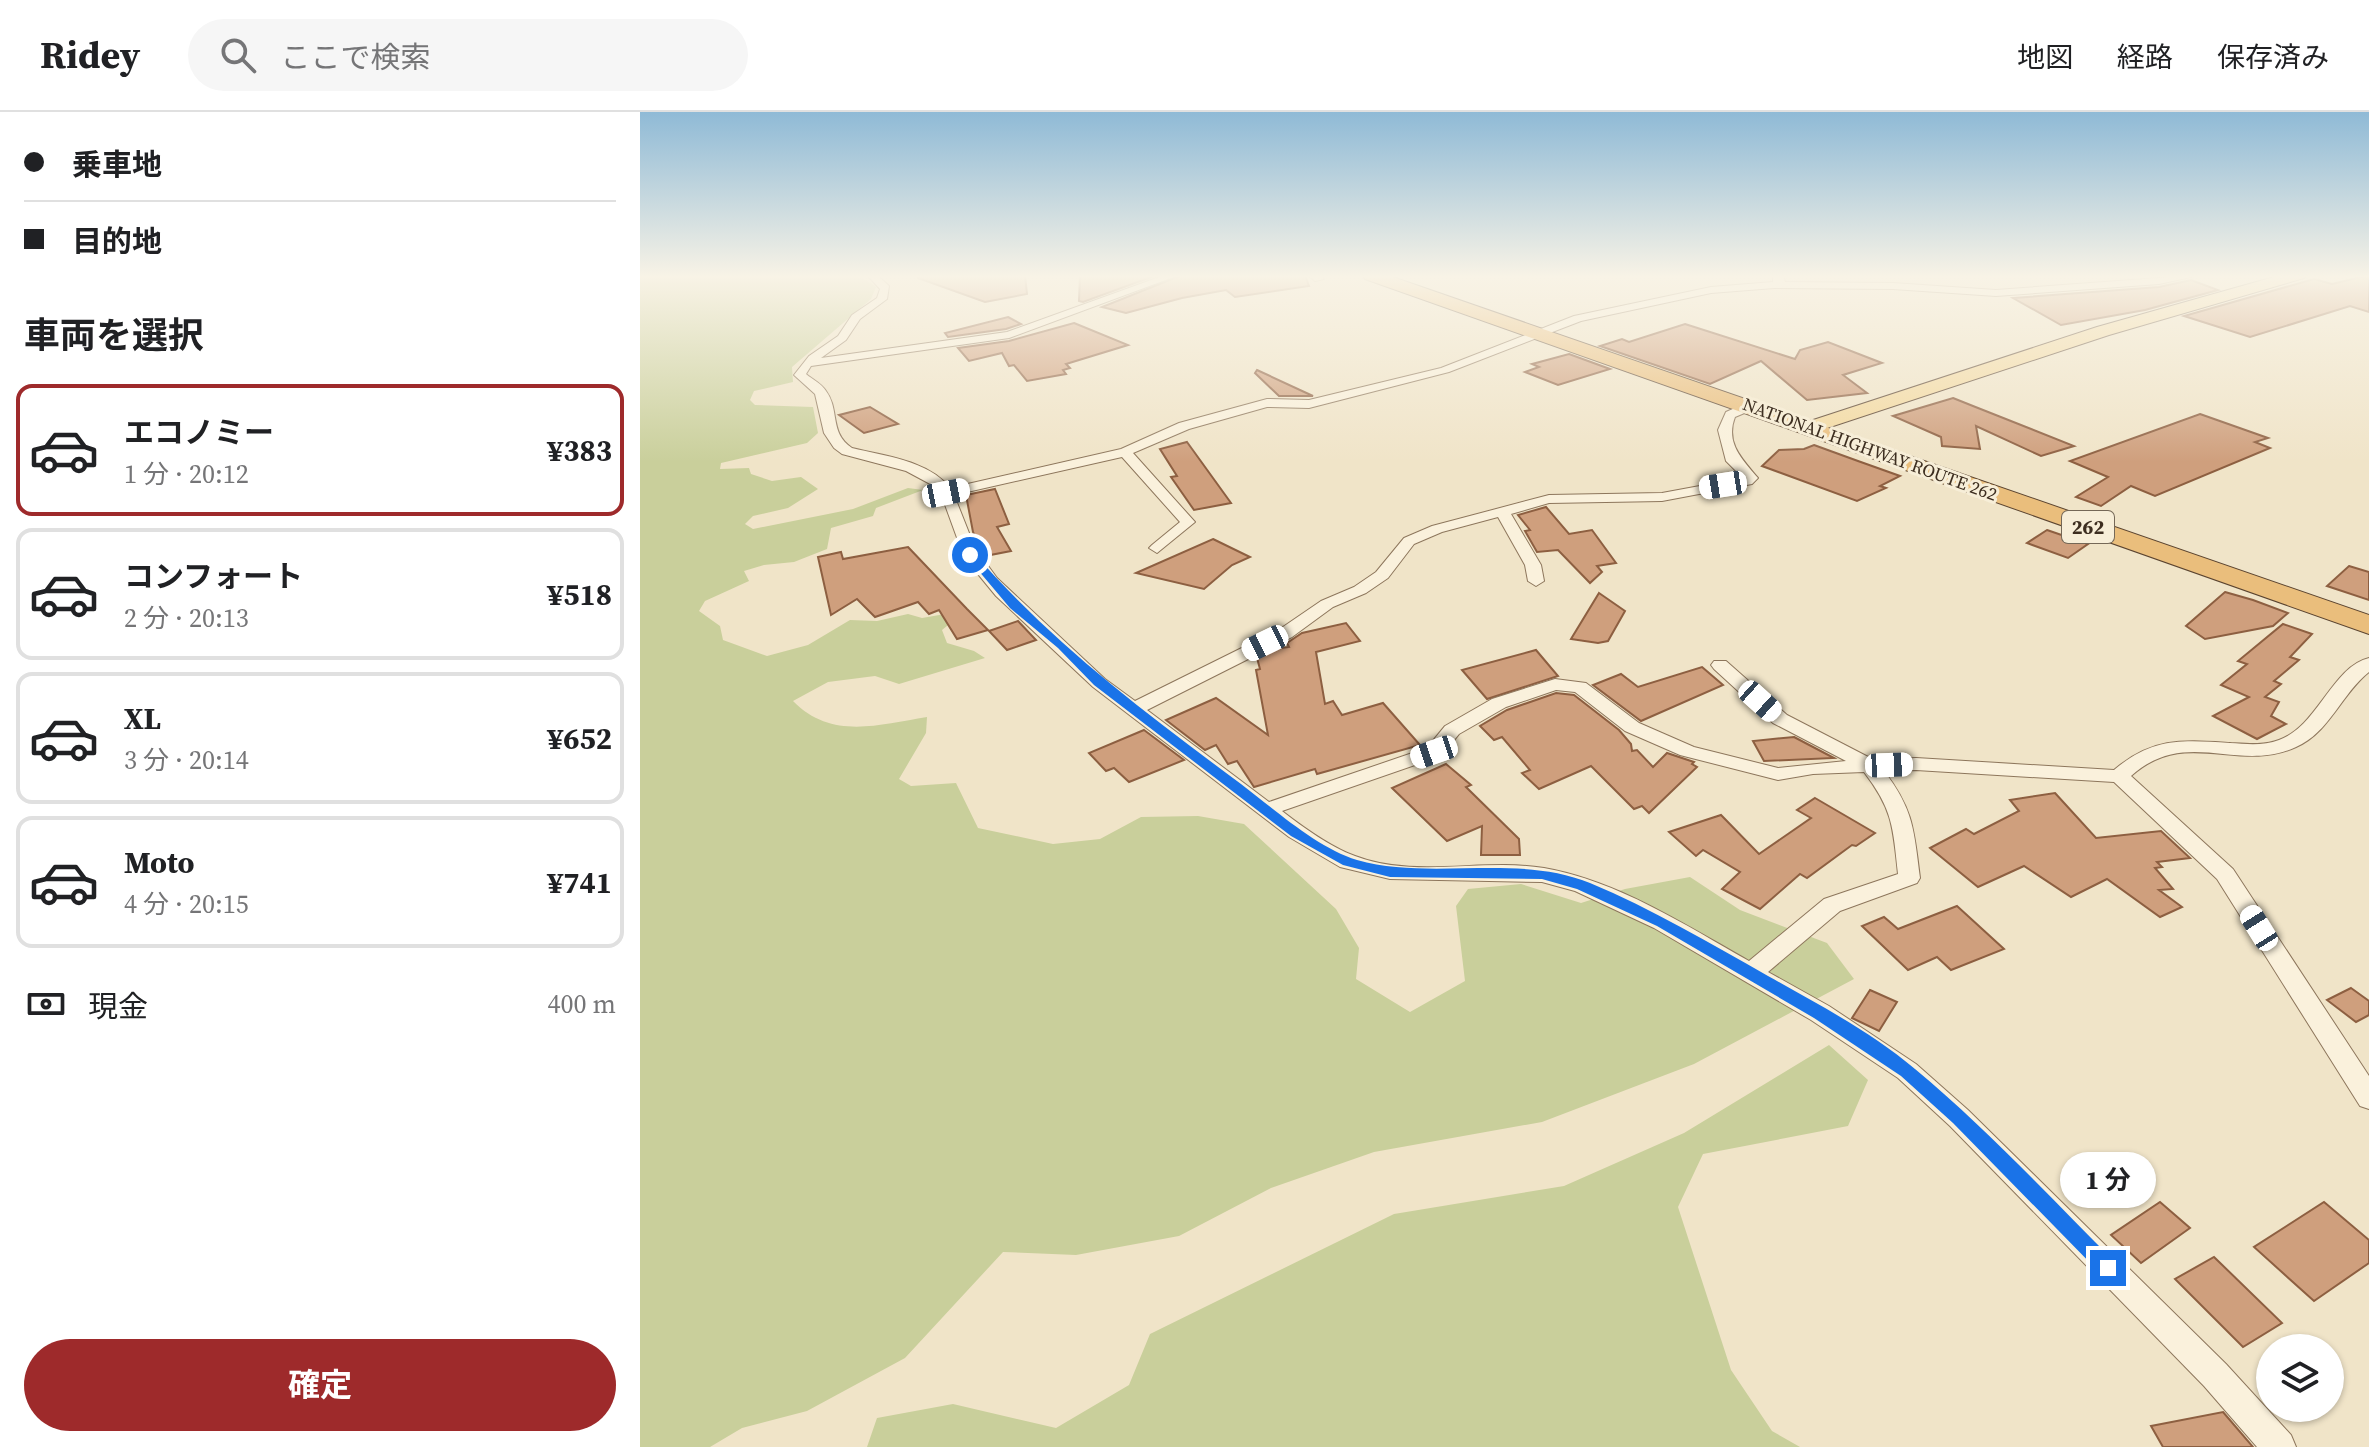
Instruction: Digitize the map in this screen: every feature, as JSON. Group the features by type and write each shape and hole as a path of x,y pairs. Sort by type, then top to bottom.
{"highway":[{"name":"NATIONAL HIGHWAY ROUTE 262","path":"1562,337 1750,406 1816,425 2369,625"},
{"name":"NATIONAL HIGHWAY ROUTE 262","path":"1563,337 2369,613"}],"main road":[{"path":"1816,425 2084,337"}],"street":[{"path":"843,337 809,363 800,375 821,392 830,436 835,445 932,477 946,493 970,555 980,568 1014,606 1134,709 1296,832 1348,862 1390,872 1542,875 1582,885 1662,922 1820,1013 1917,1081 1959,1118 2215,1375 2279,1447"},
{"path":"809,363 993,337"},
{"path":"946,493 1125,452 1184,426 1267,403 1309,404 1445,370 1529,337"},
{"path":"1134,709 1286,633 1327,604 1360,590 1382,575 1409,541 1437,529 1549,499 1662,497 1747,481 1751,478 1733,461 1724,430 1730,415 1750,406"},
{"path":"1125,452 1188,522 1157,548"},
{"path":"1503,512 1533,565 1536,581"},
{"path":"2119,776 2150,752 2174,746 2251,749 2285,746 2307,735 2334,695 2369,663"},
{"path":"1720,665 1780,719 1869,765 1895,799 1904,833 1909,878 1832,905 1751,973"},
{"path":"1266,810 1434,752 1452,730 1499,703 1555,684 1580,687 1632,727 1687,751 1778,774 1869,765 1969,765 2119,776 2225,874 2369,1098"}],"green space":[{"path":"640,337 827,337 792,367 793,382 754,391 750,400 755,405 813,407 818,433 807,443 721,463 720,469 749,468 751,474 772,481 801,477 818,489 788,508 753,516 745,524 753,529 853,509 908,488 923,490 876,508 873,516 831,528 827,549 794,562 744,571 749,581 705,601 699,611 720,626 723,640 767,656 808,645 850,620 877,621 908,614 922,618 951,613 958,617 942,630 947,643 974,651 985,658 899,684 875,676 828,682 793,701 823,721 839,725 873,726 927,717 926,733 899,779 911,786 956,783 978,828 1053,844 1100,839 1141,817 1198,816 1244,824 1336,909 1359,948 1356,979 1410,1012 1465,981 1456,906 1468,889 1521,884 1581,903 1625,889 1690,877 1740,910 1827,943 1854,979 1694,1064 1542,1122 1374,1152 1271,1188 1179,1236 1076,1255 1003,1252 905,1358 807,1411 742,1428 710,1447 640,1447"},
{"path":"1829,1045 1868,1080 1848,1126 1703,1154 1678,1207 1731,1370 1772,1431 1800,1447 867,1447 877,1418 953,1404 1056,1428 1129,1385 1150,1334 1394,1214 1564,1186 1684,1133"}],"building":[{"path":"1022,337 1109,337 1128,345 1066,364 1070,368 1063,370 1066,374 1027,381 1014,365 1009,366 1002,353 969,361 958,348"},
{"path":"1644,337 1727,337 1795,359 1800,350 1828,342 1882,363 1843,375 1867,393 1807,400 1761,361 1710,384 1600,346 1622,339 1629,342"},
{"path":"1569,354 1610,369 1558,385 1525,372 1539,367 1532,364"},
{"path":"1257,370 1313,396 1279,396 1255,373"},
{"path":"1953,398 2074,446 2041,456 1976,426 1980,449 1942,446 1941,437 1893,416"},
{"path":"870,407 898,424 864,433 839,415"},
{"path":"2200,414 2268,438 2255,442 2270,448 2155,496 2131,486 2101,506 2076,497 2108,477 2070,461"},
{"path":"1187,442 1231,503 1194,510 1171,477 1177,476 1160,449"},
{"path":"1814,445 1900,476 1880,486 1886,488 1857,501 1762,466 1779,450 1804,449"},
{"path":"995,489 1009,524 997,527 1011,551 985,556 973,532 966,495"},
{"path":"1546,507 1569,534 1592,530 1616,563 1597,566 1602,572 1590,583 1558,550 1537,552 1525,531 1530,530 1518,515"},
{"path":"2047,530 2088,544 2068,558 2027,543"},
{"path":"1213,539 1250,557 1232,565 1204,589 1136,573"},
{"path":"908,547 988,630 957,639 939,610 929,614 918,602 875,617 857,599 831,615 818,557 841,552 843,559"},
{"path":"2349,566 2369,572 2369,600 2327,586"},
{"path":"2225,592 2288,613 2273,626 2205,639 2186,626"},
{"path":"1599,593 1625,611 1608,641 1598,643 1571,639"},
{"path":"1018,621 1036,640 1007,650 989,631"},
{"path":"1346,623 1360,641 1316,652 1325,704 1333,701 1342,715 1383,703 1420,745 1317,774 1315,769 1254,787 1237,761 1228,764 1216,745 1205,750 1166,720 1216,698 1268,735 1256,670 1260,669 1257,658 1274,649 1289,647 1287,643 1302,633"},
{"path":"2283,624 2312,634 2290,657 2299,660 2274,681 2281,684 2265,697 2279,702 2271,716 2286,724 2257,739 2213,716 2249,697 2221,685 2247,664 2238,661"},
{"path":"1536,650 1558,676 1487,699 1462,670"},
{"path":"1702,667 1723,685 1641,721 1593,685 1621,674 1638,687"},
{"path":"1556,693 1574,695 1619,730 1631,744 1632,751 1637,750 1653,767 1667,753 1694,762 1692,764 1697,767 1649,813 1642,806 1634,809 1591,766 1539,789 1522,773 1530,770 1502,737 1494,740 1480,726 1507,710"},
{"path":"1144,730 1184,760 1129,782 1114,768 1106,771 1089,753"},
{"path":"1794,737 1834,758 1764,761 1753,741"},
{"path":"1446,764 1471,785 1466,787 1519,839 1520,855 1481,855 1482,826 1447,841 1392,788"},
{"path":"2055,793 2096,838 2161,831 2190,858 2157,862 2162,867 2155,868 2173,889 2159,890 2182,907 2160,917 2107,879 2071,897 2024,866 1978,887 1930,848 1966,829 1974,834 2019,811 2010,800"},
{"path":"1815,798 1875,833 1856,846 1852,845 1807,878 1800,874 1760,909 1722,889 1740,872 1703,850 1696,856 1669,832 1721,815 1759,854 1811,818 1797,810"},
{"path":"1957,906 2004,949 1951,970 1937,957 1908,970 1862,926 1884,917 1898,929"},
{"path":"2351,988 2369,1001 2369,1015 2356,1022 2327,1000"},
{"path":"1870,990 1897,1002 1879,1031 1852,1018"},
{"path":"2160,1202 2190,1228 2141,1263 2111,1235"},
{"path":"2324,1202 2369,1240 2369,1263 2314,1301 2254,1247"},
{"path":"2214,1257 2282,1323 2264,1334 2256,1334 2256,1339 2243,1347 2175,1279"},
{"path":"2223,1412 2253,1447 2163,1447 2151,1426"}],"route":[{"path":"970,555 1014,606 1062,646 1099,683 1296,832 1348,862 1390,872 1542,875 1582,885 1662,922 1820,1013 1907,1071 1959,1118 2108,1268"}]}
